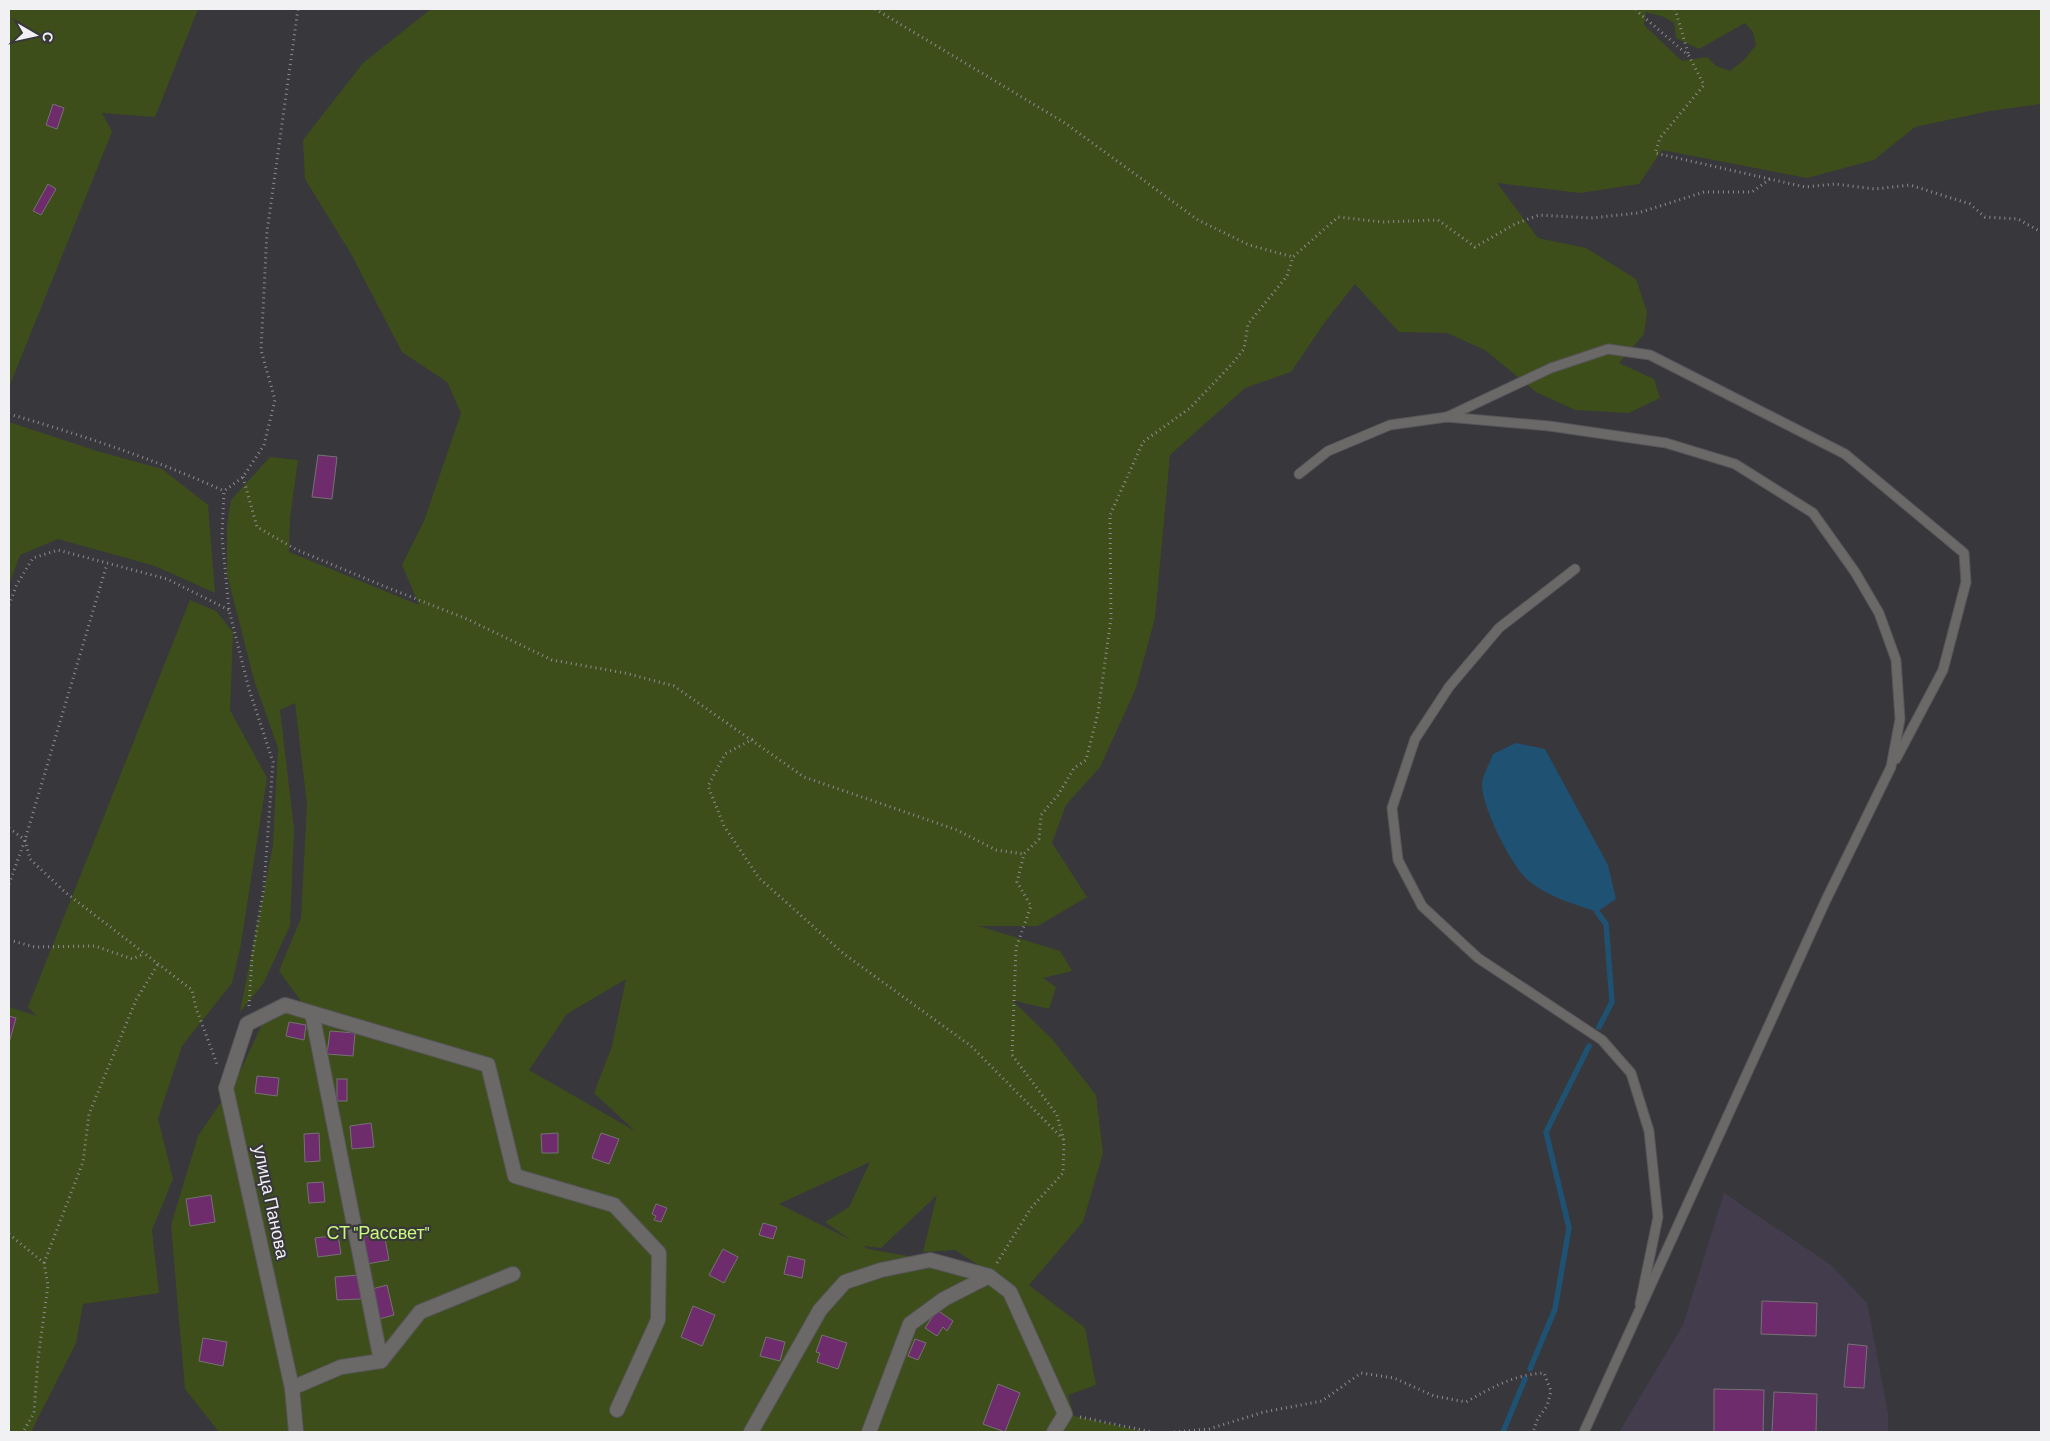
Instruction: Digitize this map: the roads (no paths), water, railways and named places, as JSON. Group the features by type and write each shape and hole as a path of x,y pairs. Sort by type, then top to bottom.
{"street":[{"name":"улица Панова","path":"296,1432 292,1388 226,1088 248,1024 285,1005 312,1013"},
{"path":"381,1361 312,1013 488,1065 515,1176 614,1205 659,1253 658,1320 617,1410"},
{"path":"751,1432 820,1310 845,1282 881,1270 930,1260 989,1276 1010,1292 1065,1414 1054,1432"},
{"path":"292,1388 341,1367 381,1361 420,1312 513,1274"},
{"path":"869,1432 910,1324 944,1299 989,1276"}],"lane":[{"path":"1447,417 1551,368 1608,349 1650,355 1845,454 1964,553 1966,582 1944,670 1891,767 1825,902 1636,1322 1584,1432"},
{"path":"1299,474 1328,451 1390,425 1447,417 1550,426 1666,443 1735,464 1813,513 1855,572 1879,612 1896,660 1900,719 1891,767"},
{"path":"1575,569 1499,628 1449,687 1415,740 1392,808 1398,860 1422,906 1478,958 1602,1040 1630,1073 1649,1131 1658,1217 1636,1322"}],"water":[{"path":"1516,743 1545,749 1608,865 1616,899 1597,912 1553,896 1530,882 1515,864 1499,836 1486,806 1482,783 1493,754"}],"waterway":[{"path":"1597,912 1606,924 1612,1002 1599,1027"},
{"path":"1530,1369 1555,1309 1569,1228 1546,1132 1589,1046"},
{"path":"1503,1432 1525,1379"}],"park label":[{"name":"СТ \"Рассвет\"","path":"378,1233"}]}
